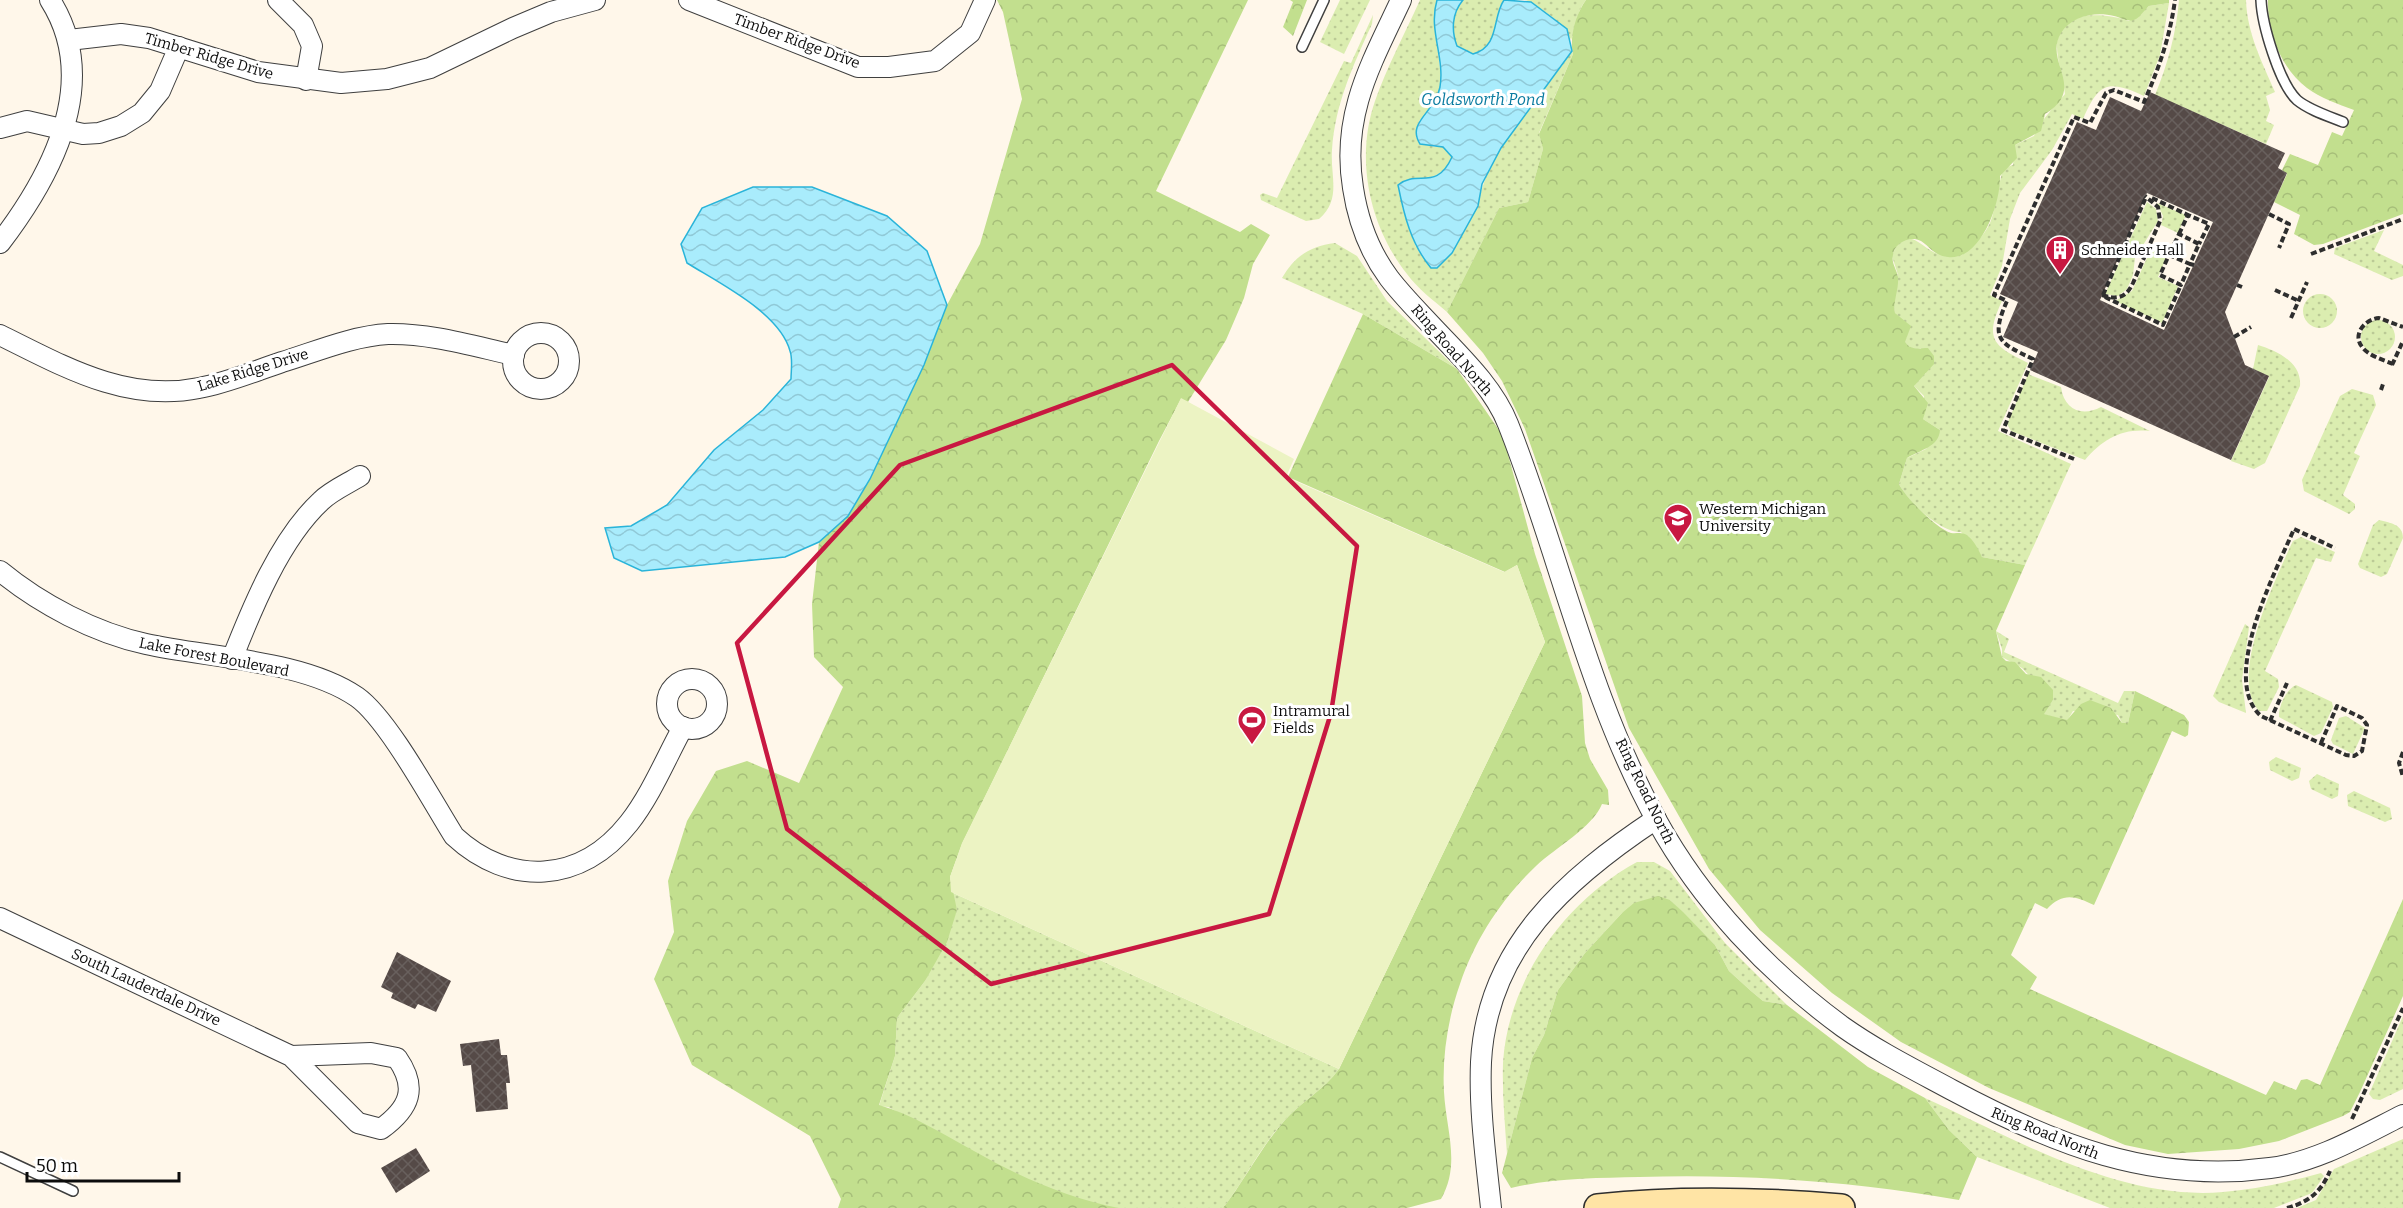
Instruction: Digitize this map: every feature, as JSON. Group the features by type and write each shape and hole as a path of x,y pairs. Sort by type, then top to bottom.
{"street":[{"path":"0,243 21,216 45,174 63,129 72,82 69,40 63,22 50,0"},
{"path":"278,0 303,25 312,46 306,80"},
{"name":"Timber Ridge Drive","path":"69,40 121,34 149,38 258,72 341,83 387,79 430,68 513,28 552,12 595,0"},
{"name":"Timber Ridge Drive","path":"690,0 858,67 889,67 935,61 970,33 985,0"},
{"name":"Ring Road North","path":"1401,0 1369,67 1350,129 1348,157 1356,212 1363,232 1387,276 1473,370 1506,417 1582,648 1624,752 1656,819 1700,886 1741,936 1789,982 1842,1026 1890,1057 2009,1121 2113,1160 2167,1169 2224,1172 2271,1168 2299,1162 2340,1146 2403,1115"},
{"path":"0,128 27,121 83,134 99,133 121,126 142,113 160,91 179,46"},
{"name":"Lake Ridge Drive","path":"0,335 86,377 132,389 170,391 199,388 344,343 386,334 416,335 514,355"},
{"path":"232,659 256,597 287,543 321,501 360,476"},
{"name":"Lake Forest Boulevard","path":"0,571 63,612 111,635 146,644 283,669 334,685 357,697 381,722 454,836 469,849 501,867 541,874 576,864 601,850 629,823 683,727"},
{"path":"1491,1208 1481,1108 1481,1067 1489,1010 1499,981 1534,923 1572,880 1617,844 1656,819"},
{"name":"South Lauderdale Drive","path":"0,918 291,1056 358,1124 381,1129 397,1117 407,1099 409,1076 397,1058 371,1053 291,1056"},
{"path":"1598,1208 1652,1202 1758,1201 1840,1208"}],"lane":[{"path":"1302,47 1324,0"},
{"path":"2261,0 2268,38 2296,99 2343,122"},
{"path":"0,1157 73,1191"}],"path":[{"path":"2074,459 2003,430 2033,359 2010,348 2000,339 1998,323 2007,301 1994,295 2074,117 2090,123 2106,93 2114,90 2144,102 2166,49 2175,0"},
{"path":"2103,295 2163,325 2192,265 2209,224 2146,197"},
{"path":"2103,295 2113,298 2128,293 2160,221 2158,207 2146,197"},
{"path":"2103,295 2146,197"},
{"path":"2181,285 2160,275 2188,214"},
{"path":"2269,214 2289,224 2279,248"},
{"path":"2311,254 2403,219"},
{"path":"2179,234 2199,244"},
{"path":"2148,246 2192,265"},
{"path":"2291,318 2307,282"},
{"path":"2275,290 2299,301"},
{"path":"2403,327 2379,318 2366,322 2360,332 2360,345 2392,365 2403,341"},
{"path":"2234,337 2251,327"},
{"path":"2381,390 2383,384"},
{"path":"2321,743 2337,706 2361,718 2367,725 2365,744 2362,751 2354,756 2346,755 2270,721 2253,709 2247,684 2249,650 2259,608 2294,530 2335,548"},
{"path":"2270,721 2287,683"},
{"path":"2403,752 2399,763 2403,777"},
{"path":"2351,1122 2403,1008"},
{"path":"2303,1208 2319,1192 2331,1168"},
{"path":"2287,1208 2309,1200"}],"highlighted area":[{"path":"1172,365 1357,546 1331,713 1269,914 991,984 787,829 737,643 900,465"}],"green space":[{"path":"997,0 1248,0 1156,191 1240,232 1251,224 1270,235 1253,264 1244,298 1226,340 1188,402 1181,399 1159,441 962,844 950,877 957,910 947,942 925,981 897,1018 895,1056 879,1105 916,1119 991,1161 1044,1186 1081,1199 1119,1208 838,1208 841,1199 810,1136 692,1065 654,979 674,932 668,881 687,821 716,771 747,761 799,783 843,687 814,657 812,604 819,542 848,516 870,479 924,365 947,305 980,244 1022,99 1003,12"},
{"path":"1290,0 1307,0 1293,36 1283,27 1293,2"},
{"path":"1340,0 1370,0 1344,54 1320,42"},
{"path":"1420,0 1437,0 1435,31 1440,80 1438,95 1432,109 1419,121 1416,138 1434,147 1443,147 1452,157 1444,169 1434,176 1408,179 1402,207 1416,247 1478,206 1492,163 1517,124 1572,51 1573,54 1539,133 1543,149 1528,202 1499,208 1447,312 1416,285 1394,255 1375,213 1366,169 1369,123 1375,101"},
{"path":"1463,0 1504,0 1487,45 1473,54 1457,46 1454,34 1455,16"},
{"path":"1526,0 1586,0 1578,14 1571,40 1558,22"},
{"path":"1586,0 2169,0 2169,3 2149,6 2133,20 2100,14 2084,16 2065,27 2057,44 2064,85 2063,94 2057,104 2045,114 2041,131 2015,145 2017,158 2000,176 1997,200 1987,228 1970,250 1960,256 1943,256 1917,239 1903,241 1896,247 1893,258 1898,282 1895,313 1911,326 1905,342 1913,348 1928,348 1934,356 1934,364 1914,386 1928,403 1923,419 1940,430 1933,444 1907,458 1899,484 1914,504 1938,525 1951,533 1967,535 1982,557 2025,565 1996,631 2002,657 2006,661 2015,662 2026,674 2041,677 2053,690 2053,700 2044,714 2067,720 2081,704 2090,700 2111,708 2122,723 2128,723 2135,691 2184,715 2189,722 2188,735 2185,737 2172,731 2094,905 2069,897 2058,900 2047,909 2035,903 2011,955 2037,977 2030,989 2266,1095 2274,1081 2296,1090 2301,1080 2307,1079 2320,1085 2403,899 2403,996 2350,1112 2279,1141 2239,1149 2168,1154 2125,1145 1989,1088 1901,1042 1832,993 1760,930 1709,869 1629,728 1525,429 1502,381 1483,353 1447,312 1499,208 1528,202 1543,149 1539,134 1573,54 1574,26"},
{"path":"2179,0 2246,0 2252,36 2275,92 2266,96 2270,110 2266,121 2274,125 2266,144 2155,95 2171,48"},
{"path":"2268,0 2403,0 2403,214 2323,244 2314,245 2294,234 2300,215 2274,202 2287,174 2282,170 2290,154 2318,165 2332,132 2342,136 2354,110 2312,92 2290,71 2273,36"},
{"path":"2169,3 2160,55 2144,96 2113,86 2100,91 2083,119 2072,114 2052,150 2020,193 2010,219 2002,266 1990,295 2002,301 1993,333 2000,346 2028,363 1998,431 2071,464 2025,565 1982,557 1961,532 1944,527 1926,515 1899,484 1907,458 1926,449 1940,430 1923,419 1924,396 1914,386 1917,380 1926,373 1921,348 1914,350 1904,342 1907,336 1895,313 1894,297 1898,275 1892,256 1897,245 1908,238 1941,255 1962,255 1985,232 1992,218 2002,172 2013,165 2015,145 2034,136 2044,119 2065,94 2057,42 2060,31 2067,23 2076,18 2098,15 2129,21 2149,6"},
{"path":"1373,15 1372,24 1352,70 1337,117 1332,150 1333,195 1326,211 1319,219 1306,221 1261,200 1260,195 1263,193 1277,198 1344,61 1351,63"},
{"path":"2147,202 2156,209 2158,221 2135,258 2133,275 2127,289 2118,296 2105,294"},
{"path":"2157,203 2186,215 2178,233 2161,225 2163,216"},
{"path":"2384,230 2374,251 2403,265 2403,276 2392,280 2334,254 2335,248"},
{"path":"1335,243 1357,256 1387,301 1457,369 1363,314 1282,278 1304,253"},
{"path":"2151,249 2167,256 2158,277 2178,286 2162,323 2115,301 2132,291"},
{"path":"2320,294 2332,299 2337,311 2332,323 2320,328 2308,323 2303,311 2308,299"},
{"path":"1363,314 1457,369 1503,436 1535,554 1582,696 1585,743 1590,759 1608,790 1609,805 1602,804 1591,821 1524,878 1491,920 1466,967 1452,1010 1445,1051 1444,1092 1451,1160 1447,1186 1441,1199 1407,1208 1223,1208 1268,1141 1285,1120 1327,1083 1339,1069 1545,642 1517,565 1505,572 1288,477"},
{"path":"2378,320 2390,325 2395,337 2390,349 2378,354 2366,349 2361,337 2366,325"},
{"path":"2258,345 2280,354 2293,364 2300,378 2300,386 2265,463 2254,469 2231,461 2269,377 2253,369"},
{"path":"2030,370 2030,375 2061,387 2066,401 2075,409 2087,411 2101,407 2150,431 2131,431 2114,436 2099,446 2085,460 2011,431 2007,424"},
{"path":"2352,389 2373,395 2376,405 2354,453 2360,456 2343,495 2355,504 2355,509 2349,514 2304,491 2302,480 2340,396"},
{"name":"Intramural Fields","path":"1181,398 1294,459 1286,477 1504,572 1517,565 1545,642 1339,1069 951,892 950,877 962,843"},
{"path":"2379,520 2398,527 2403,538 2387,574 2381,577 2360,568 2358,564 2373,525"},
{"path":"2301,537 2335,552 2331,562 2316,558 2265,671 2278,679 2279,687 2267,711 2259,711 2251,696 2249,676 2257,629 2274,582 2293,541"},
{"path":"2245,624 2249,627 2242,680 2246,713 2219,702 2213,696"},
{"path":"1996,631 2009,639 2004,652 2118,703 2124,691 2135,691 2128,723 2122,723 2118,715 2073,711 2067,721 2043,714 2053,700 2022,668 2002,657"},
{"path":"2296,685 2332,702 2333,707 2321,733 2314,736 2279,717 2283,699"},
{"path":"2346,716 2365,728 2353,754 2333,744 2331,740 2339,718"},
{"path":"2276,757 2301,768 2299,778 2292,781 2270,770 2269,762"},
{"path":"2317,774 2339,784 2338,796 2332,799 2311,789 2309,781"},
{"path":"2354,791 2390,808 2392,819 2385,822 2348,806 2347,795"},
{"path":"1637,862 1654,862 1670,871 1725,943 1787,1005 1763,1001 1751,991 1729,971 1715,945 1670,900 1622,913 1585,953 1558,990 1544,1035 1532,1058 1507,1154 1503,1063 1507,1032 1516,1002 1545,946 1564,921 1586,898 1611,878"},
{"path":"951,892 1339,1069 1276,1130 1223,1208 1117,1208 1087,1202 1029,1181 888,1107 879,1106 895,1056 897,1018 925,981 957,910"},
{"path":"1658,896 1670,900 1683,912 1715,945 1729,971 1763,1001 1787,1005 1868,1067 1925,1098 1949,1130 1977,1157 1959,1200 1879,1188 1759,1178 1679,1176 1575,1179 1511,1188 1502,1173 1532,1058 1544,1035 1558,990 1585,953 1622,913 1634,903"},
{"path":"2403,1016 2403,1089 2380,1100 2373,1099 2369,1094"},
{"path":"1925,1098 2069,1164 2146,1187 2184,1192 2223,1192 2272,1185 2321,1173 2324,1176 2312,1193 2274,1208 2110,1208 1977,1157 1949,1130"},
{"path":"2403,1139 2403,1208 2297,1208 2316,1200 2334,1169"}],"water":[{"name":"Goldsworth Pond","path":"1437,0 1463,0 1455,16 1454,34 1457,46 1473,54 1488,45 1504,0 1531,2 1567,29 1572,51 1501,148 1482,184 1478,206 1452,253 1437,268 1431,268 1413,239 1398,185 1405,181 1440,174 1452,157 1443,147 1420,144 1417,136 1419,123 1433,104 1440,87 1440,65 1434,22"},
{"path":"753,187 812,187 887,216 927,251 947,305 924,365 870,479 848,516 819,542 785,557 642,571 614,558 605,528 631,526 667,505 714,450 763,410 791,379 790,351 784,337 774,324 747,300 687,263 681,244 702,208"}],"building":[{"name":"Schneider Hall","path":"2150,92 2285,153 2278,168 2287,173 2225,312 2245,365 2269,376 2231,460 2030,370 2038,352 2003,337 2018,302 2000,294 2077,122 2096,130 2110,97 2141,111","holes":["2147,193 2213,222 2164,330 2100,300"]},
{"path":"397,952 451,981 436,1012 418,1004 415,1009 391,998 393,993 381,987"},
{"path":"499,1039 501,1055 507,1055 510,1083 506,1083 508,1109 476,1112 471,1065 463,1066 460,1044"},
{"path":"416,1148 430,1171 396,1193 381,1168"}],"place":[{"name":"Schneider Hall","path":"2060,276"},
{"name":"Western Michigan University","path":"1678,544"},
{"name":"Intramural Fields","path":"1252,746"}]}
